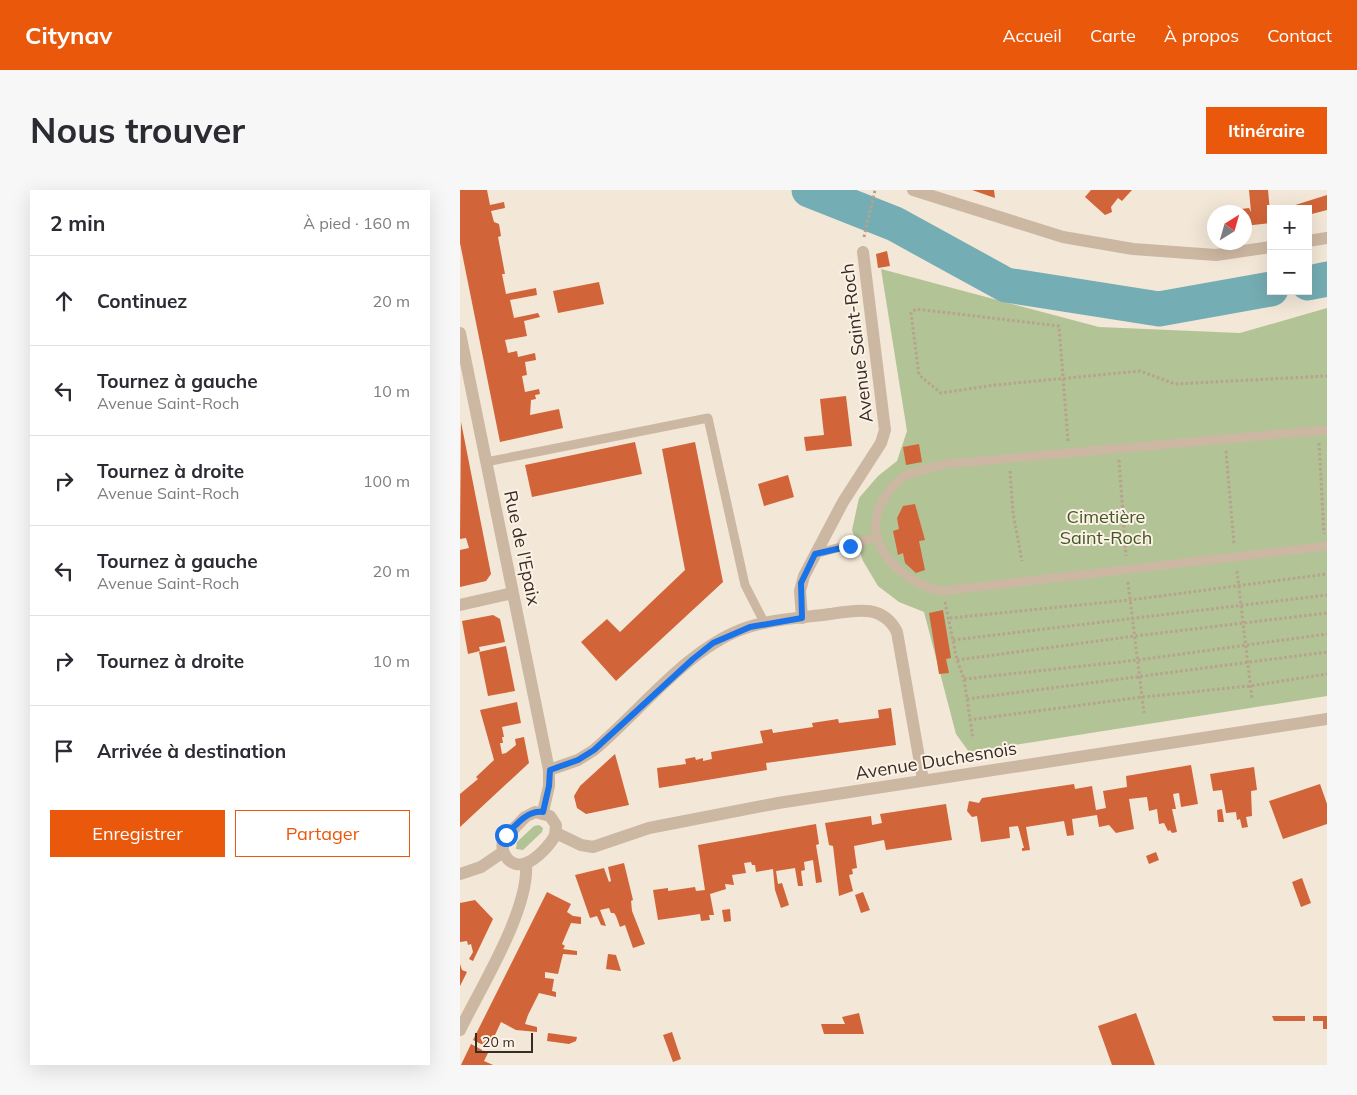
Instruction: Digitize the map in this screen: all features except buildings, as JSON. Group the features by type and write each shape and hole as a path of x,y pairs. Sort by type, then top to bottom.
{"street":[{"path":"913,190 1063,237 1133,250 1216,255 1267,249"},
{"path":"1312,240 1327,238"},
{"name":"Avenue Saint-Roch","path":"802,618 801,583 843,502 881,443 885,430 863,252"},
{"name":"Rue de l'Epaix","path":"460,334 550,770"},
{"path":"460,605 513,593"},
{"path":"543,812 549,786 550,770 578,760 594,750 713,643 741,630 765,624 868,610 880,614 890,621 896,632 923,780"},
{"name":"Avenue Duchesnois","path":"556,833 581,845 593,847 649,828 778,803 1327,719"},
{"path":"535,812 543,812 554,820 556,833 551,842 526,863 513,863 506,858 503,852 502,843 508,833 528,815 535,812"},
{"path":"460,874 481,867 503,852"},
{"path":"460,1030 519,910 527,882 526,863"}],"lane":[{"path":"486,462 708,418 745,585 765,624"},
{"path":"1322,430 944,464 904,477 894,485 878,508 877,537 882,550 898,570 927,588 942,591 1326,546"},
{"path":"815,554 877,537"}],"path":[{"path":"865,230 874,192"},
{"path":"1069,452 1063,378 1059,326 916,309 912,312 918,375 941,393 1063,378 1140,371 1175,384 1327,376"},
{"path":"1322,430 1326,546"},
{"path":"1009,458 1013,512 1022,562"},
{"path":"950,618 1140,599 1327,574"},
{"path":"942,591 950,618 957,660 964,679 973,739"},
{"path":"953,640 1327,594"},
{"path":"957,660 1327,613"},
{"path":"964,679 1138,660 1327,634"},
{"path":"967,699 1327,652"},
{"path":"969,720 1142,696 1250,686 1327,674"}],"green space":[{"name":"Cimetière Saint-Roch","path":"881,269 1099,327 1240,333 1327,308 1327,696 969,752 956,734 924,612 899,602 878,586 863,561 852,530 859,498 878,476 897,461 907,431"},
{"path":"539,825 543,828 542,832 523,850 516,849 517,842 534,826"}],"waterway":[{"path":"809,190 895,224 1006,285 1159,309 1267,290"},
{"path":"1312,282 1327,279"}],"route":[{"path":"506,835 528,815 535,812 543,812 548,795 550,770 586,756 603,743 703,650 723,638 750,627 802,618 801,583 815,554 850,546"}]}
